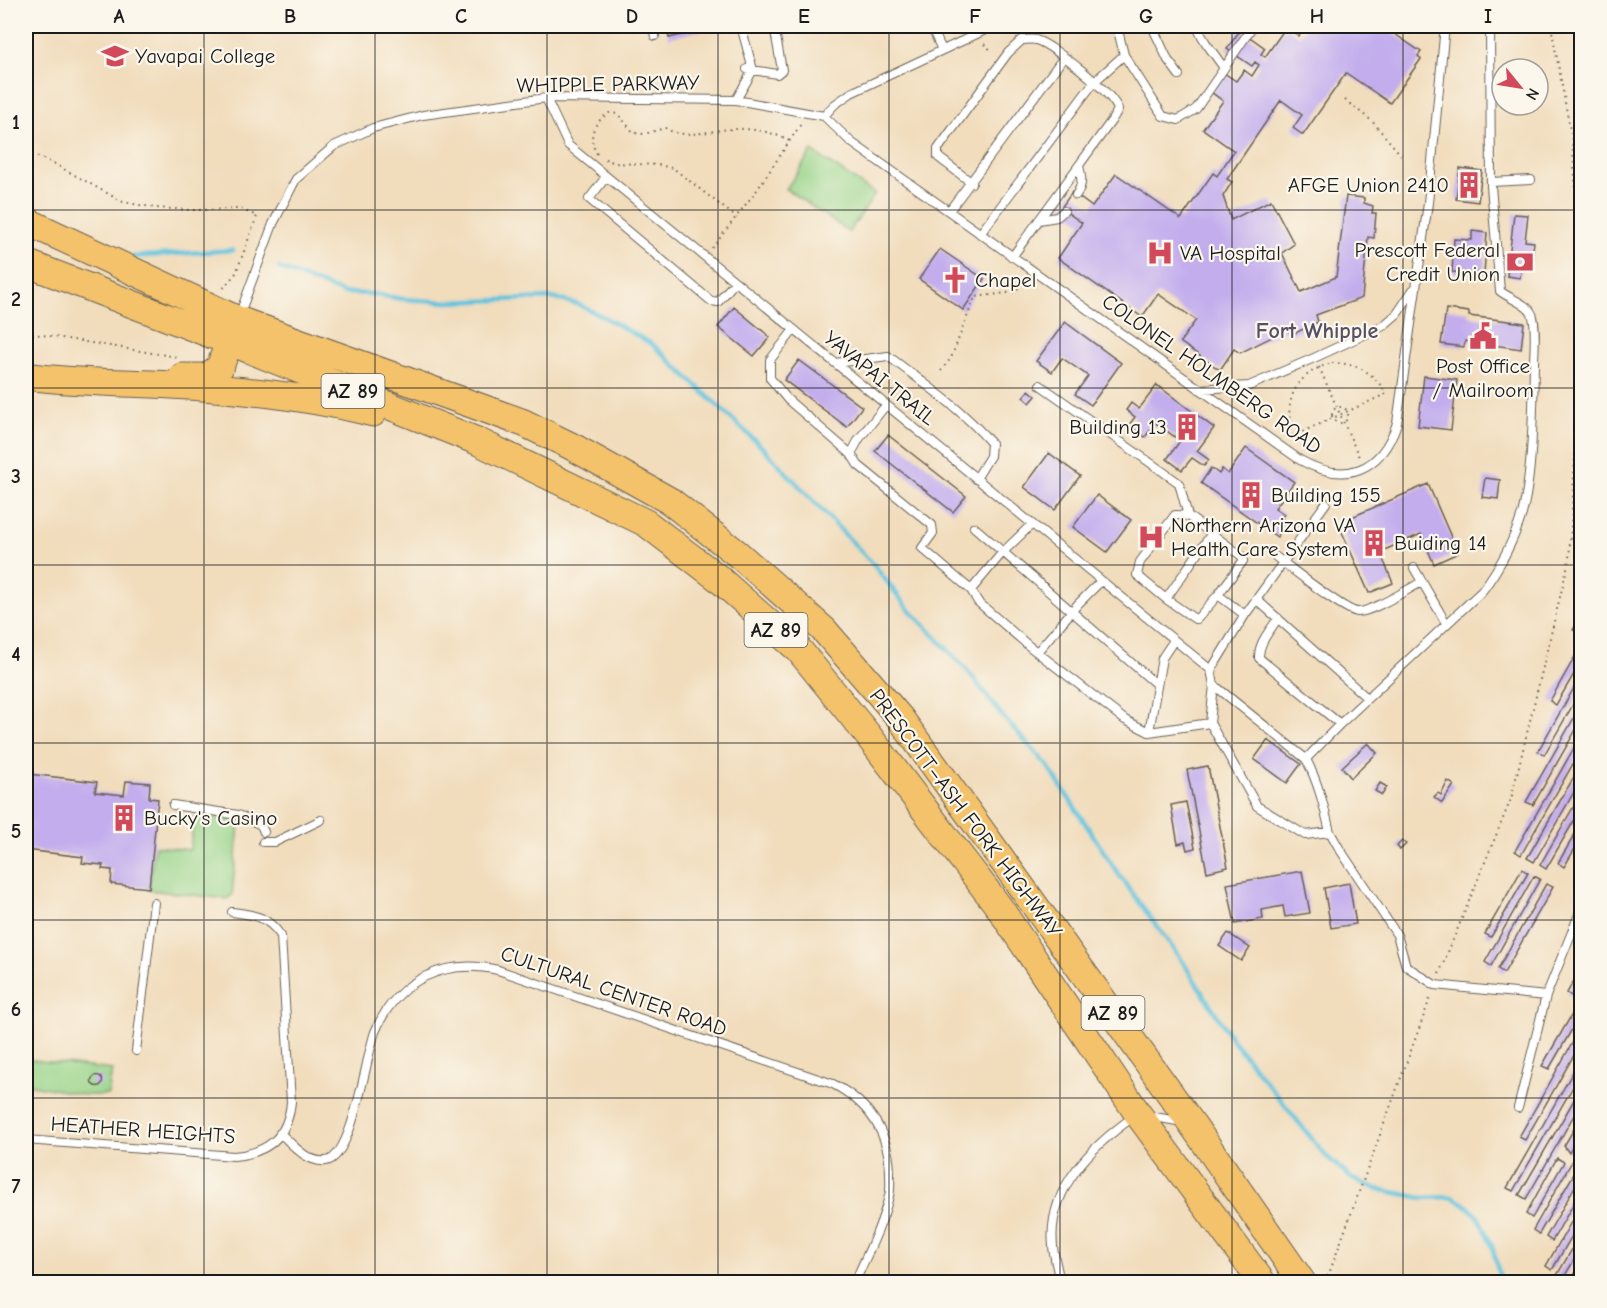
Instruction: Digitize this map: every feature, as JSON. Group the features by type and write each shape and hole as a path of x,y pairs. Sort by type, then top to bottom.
{"main road":[{"name":"AZ 89","path":"26,221 233,330"},
{"path":"26,241 213,314 233,330 220,367 207,377 48,370 26,375"},
{"name":"AZ 89","path":"26,263 233,330"},
{"name":"PRESCOTT–ASH FORK HIGHWAY","path":"233,330 477,441 645,523 718,579 799,650 867,734 999,907 1138,1114 1262,1282"},
{"name":"PRESCOTT–ASH FORK HIGHWAY","path":"233,330 524,423 573,447 670,501 739,555 824,630 900,718 1192,1124 1302,1282"},
{"path":"26,375 50,380 174,385 274,393 353,408 477,441"}],"lane":[{"path":"652,26 655,36"},
{"path":"736,100 750,69 741,26"},
{"path":"750,69 777,74 782,70 774,26"},
{"path":"931,26 942,50"},
{"path":"825,116 834,105 851,93 994,26"},
{"path":"1117,26 1124,55 1163,116 1178,120 1196,110 1253,26"},
{"path":"1152,26 1168,60 1179,75"},
{"path":"1196,26 1224,68"},
{"name":"COLONEL HOLMBERG ROAD","path":"825,116 851,142 1300,460 1318,470 1351,472 1364,467 1380,456 1391,441 1397,423 1428,203 1445,26"},
{"path":"1306,759 1367,698 1482,591 1498,569 1511,544 1522,513 1529,472 1533,316 1528,306 1512,300 1500,291 1491,182 1490,26"},
{"path":"972,183 938,157 939,149 1008,53 1022,40 1036,40 1064,57 1117,103 1118,110 1012,257"},
{"path":"980,234 1094,82 1124,55"},
{"path":"949,211 1064,57"},
{"name":"WHIPPLE PARKWAY","path":"233,330 273,224 297,179 334,146 373,128 423,115 546,98 736,100 825,116"},
{"name":"YAVAPAI TRAIL","path":"546,98 568,145 1211,670"},
{"path":"1076,195 1081,188 1082,177 1079,166"},
{"path":"606,177 589,199 711,301 718,302 735,282"},
{"path":"1491,182 1531,180"},
{"path":"1040,220 1057,217 1064,211"},
{"path":"1199,389 1248,386 1383,326 1397,314 1415,287"},
{"path":"794,331 770,360 770,378 788,400 851,454 858,465 932,525 933,533 922,549 971,590 978,602 1037,652 1125,720 1149,732 1210,723"},
{"path":"835,363 888,356 934,390 978,428 991,443 990,456 976,479"},
{"path":"1040,385 1179,483 1188,516"},
{"path":"851,454 859,439 886,405"},
{"path":"1326,503 1279,559 1211,670 1214,685 1210,723 1257,806 1305,835 1330,832"},
{"path":"1175,515 1188,516 1212,533 1243,557 1243,561 1197,619 1166,599 1137,575 1140,562 1175,515"},
{"path":"971,590 1002,553 1032,524"},
{"path":"974,527 1157,685"},
{"path":"1166,599 1212,533"},
{"path":"1279,559 1344,606 1357,612 1371,609 1422,582"},
{"path":"1414,568 1446,623"},
{"path":"1037,652 1101,581"},
{"path":"1218,595 1245,615"},
{"path":"1256,599 1367,698"},
{"path":"1278,618 1258,650 1258,658 1340,724"},
{"path":"1149,732 1162,658 1174,640"},
{"path":"1214,685 1306,759 1322,798 1330,832 1396,935 1406,966 1435,985 1546,996"},
{"path":"173,805 238,815 261,825 264,832"},
{"path":"263,842 275,842 321,820"},
{"path":"26,879 28,889 26,904"},
{"path":"136,1052 154,903"},
{"path":"1518,1108 1546,996 1581,908"},
{"name":"HEATHER HEIGHTS","path":"26,1140 234,1156 265,1149 275,1141 290,1117 291,1102 280,936 273,925 261,917 232,912"},
{"name":"CULTURAL CENTER ROAD","path":"280,1133 313,1160 327,1161 335,1157 349,1135 376,1031 396,1000 412,984 438,970 466,965 498,970 833,1084 863,1103 881,1130 889,1160 890,1193 885,1211 855,1282"},
{"path":"1060,1282 1053,1246 1053,1230 1067,1183 1085,1158 1107,1135 1138,1114 1192,1124"}],"path":[{"path":"1551,26 1572,140 1581,266"},
{"path":"982,42 995,54"},
{"path":"1345,100 1372,121 1401,155"},
{"path":"737,218 673,168 658,165 615,164 597,153 592,145 591,137 599,119 609,113 618,114 634,133 644,134 665,128 672,133 685,134 734,129 780,135 789,141"},
{"path":"710,250 737,218 801,124"},
{"path":"26,152 53,163 123,202 165,209 240,209 257,216 236,273 221,291"},
{"path":"941,371 951,358 975,297 1015,292 1025,279"},
{"path":"26,334 182,358"},
{"path":"1326,1282 1435,985 1510,799 1569,560 1581,341"},
{"path":"1332,363 1359,366 1380,383 1386,394 1293,436 1289,423 1292,396 1303,379 1319,367 1332,363"},
{"path":"1319,367 1360,460"},
{"path":"1333,418 1339,423 1348,419 1348,412 1345,408 1337,407"},
{"path":"1333,418 1333,411 1337,407"}],"green space":[{"path":"812,151 875,194 849,232 786,189"},
{"path":"194,816 234,820 239,825 232,895 227,899 149,890 155,846 190,850"},
{"path":"26,1059 112,1070 108,1095 85,1095 26,1084"}],"building":[{"path":"666,26 701,26 702,30 669,38"},
{"path":"1307,26 1383,26 1421,52 1418,56 1421,59 1390,103 1346,73 1303,135 1293,128 1302,115 1281,100 1227,179 1232,182 1223,196 1231,220 1271,200 1294,244 1282,253 1301,292 1336,277 1346,196 1364,198 1364,203 1373,206 1372,213 1376,213 1374,238 1368,237 1362,298 1316,315 1318,322 1291,335 1288,329 1240,353 1234,349 1220,370 1180,342 1196,320 1158,294 1142,317 1058,258 1082,223 1061,208 1072,192 1092,207 1116,174 1181,219 1213,173 1217,176 1234,151 1203,129 1223,101 1211,92 1224,73 1236,81 1244,70 1252,76 1259,65 1255,62 1252,66 1227,49 1240,30 1265,48 1261,54 1265,57 1286,27 1299,36"},
{"name":"AFGE Union 2410","path":"1460,168 1482,171 1478,202 1456,199"},
{"path":"1514,214 1528,215 1525,241 1534,242 1531,266 1522,266 1520,278 1507,276"},
{"path":"1472,231 1487,233 1484,274 1452,272 1454,239 1472,240"},
{"path":"940,249 984,279 963,310 919,279"},
{"path":"734,307 770,337 754,356 718,327"},
{"path":"1446,309 1469,312 1469,316 1524,323 1521,349 1465,341 1464,347 1441,344"},
{"path":"1065,322 1121,363 1091,405 1075,394 1088,376 1062,358 1052,372 1036,361"},
{"path":"799,360 862,407 847,427 784,380"},
{"path":"1424,376 1457,380 1451,430 1418,426"},
{"name":"Building 13","path":"1157,385 1214,428 1197,451 1209,460 1204,466 1192,458 1182,470 1167,459 1180,441 1156,423 1145,437 1129,425 1135,417 1126,410 1131,403 1139,409"},
{"path":"1029,390 1036,396 1030,403 1023,397"},
{"path":"888,435 966,496 953,512 875,451"},
{"name":"Building 155","path":"1246,448 1294,482 1275,508 1284,514 1281,518 1287,523 1277,537 1201,483 1211,468 1219,474 1222,469 1228,474"},
{"path":"1049,453 1080,476 1055,510 1024,487"},
{"path":"1485,478 1500,480 1498,499 1482,497"},
{"name":"Buiding 14","path":"1428,484 1458,553 1434,564 1421,534 1380,552 1393,583 1369,593 1338,523"},
{"path":"1097,495 1131,520 1107,552 1073,527"},
{"path":"1582,615 1582,630 1580,633 1573,630"},
{"path":"1582,644 1582,660 1556,705 1550,701"},
{"path":"1582,674 1582,689 1544,755 1538,751"},
{"path":"1582,704 1582,719 1533,805 1526,802"},
{"path":"1582,734 1582,748 1521,855 1515,851"},
{"path":"1268,740 1301,764 1287,783 1254,759"},
{"path":"1368,743 1377,753 1351,778 1342,767"},
{"path":"1582,763 1582,778 1534,862 1527,858"},
{"path":"1208,766 1228,867 1207,872 1187,770"},
{"path":"29,774 97,782 95,792 124,795 126,781 150,783 149,798 158,799 149,888 111,884 112,870 102,869 103,865 82,863 83,857 26,850 26,779"},
{"path":"1448,781 1454,785 1442,803 1434,797 1438,793 1441,795"},
{"path":"1380,783 1387,787 1382,795 1375,791"},
{"path":"1582,792 1582,807 1546,869 1540,865"},
{"path":"1186,802 1195,848 1187,850 1185,842 1178,844 1171,805"},
{"path":"1582,822 1582,837 1564,867 1558,863"},
{"path":"1402,841 1406,844 1400,850 1397,846"},
{"path":"1522,869 1528,873 1491,937 1485,934"},
{"path":"1302,871 1310,913 1285,917 1283,906 1262,910 1263,919 1235,924 1227,884"},
{"path":"1534,876 1540,879 1491,966 1485,962"},
{"path":"1349,883 1356,924 1331,928 1324,888"},
{"path":"1546,884 1553,887 1504,973 1498,969"},
{"path":"1228,933 1250,948 1241,961 1219,946"},
{"path":"1579,972 1582,973 1582,983 1573,997 1567,993"},
{"path":"1582,997 1582,1012 1549,1069 1542,1066"},
{"path":"1582,1026 1582,1041 1525,1140 1519,1137"},
{"path":"1582,1056 1582,1071 1513,1191 1507,1188"},
{"path":"97,1076 101,1077 101,1085 97,1086 93,1085 92,1081 93,1077"},
{"path":"1582,1086 1582,1101 1526,1199 1519,1195"},
{"path":"1582,1115 1582,1131 1569,1153 1564,1146"},
{"path":"1582,1144 1582,1160 1539,1234 1533,1230"},
{"path":"1557,1158 1564,1162 1532,1218 1526,1214"},
{"path":"1582,1174 1582,1189 1552,1241 1546,1237"},
{"path":"1582,1203 1582,1219 1552,1270 1546,1266"},
{"path":"1582,1232 1582,1247 1561,1282 1553,1282"},
{"path":"1582,1262 1582,1278 1579,1282 1570,1282"}],"waterway":[{"path":"130,257 233,250"},
{"path":"279,268 344,293 448,302 552,298 577,304 652,344 765,450 873,564 907,607 967,670 1003,717 1047,765 1117,872 1181,959 1234,1042 1325,1155 1351,1178 1377,1189 1422,1198 1452,1197 1467,1206 1478,1216 1492,1246 1501,1282"}],"place":[{"name":"Yavapai College","path":"115,56"},
{"name":"AFGE Union 2410","path":"1469,185"},
{"name":"VA Hospital","path":"1160,253"},
{"name":"Prescott Federal Credit Union","path":"1520,262"},
{"name":"Chapel","path":"955,280"},
{"name":"Post Office / Mailroom","path":"1483,336"},
{"name":"Building 13","path":"1187,427"},
{"name":"Building 155","path":"1251,495"},
{"name":"Northern Arizona VA Health Care System","path":"1151,537"},
{"name":"Buiding 14","path":"1374,543"},
{"name":"Bucky's Casino","path":"124,818"}],"district":[{"name":"Fort Whipple","path":"1317,330"}]}
